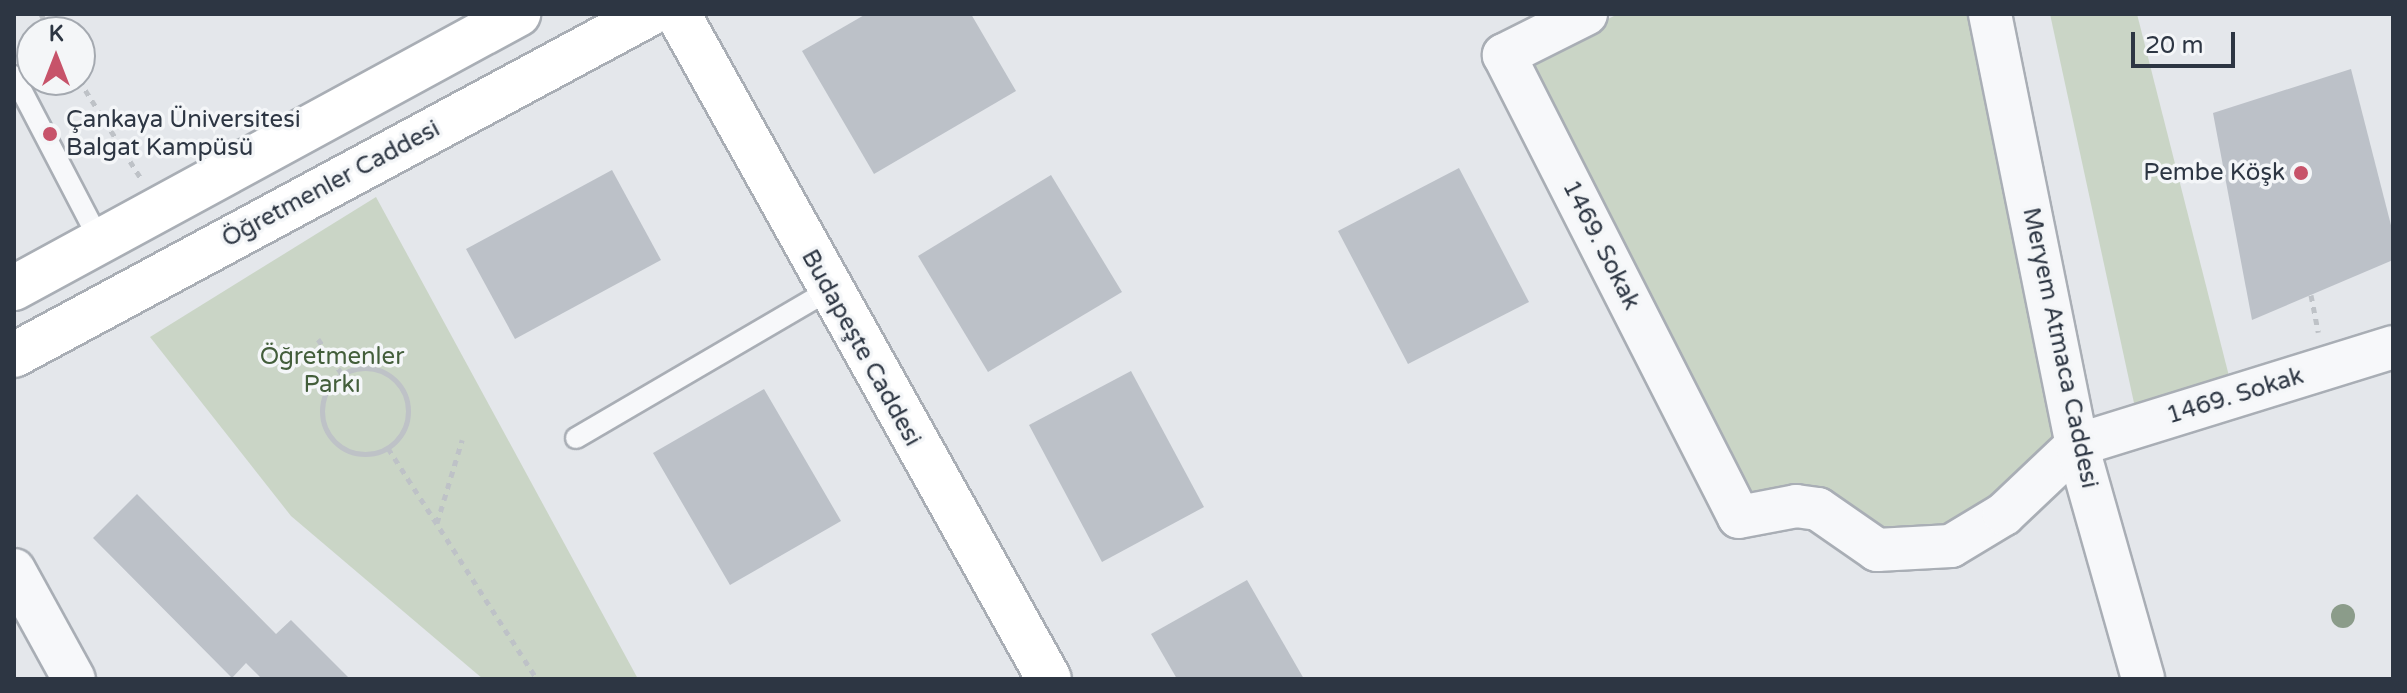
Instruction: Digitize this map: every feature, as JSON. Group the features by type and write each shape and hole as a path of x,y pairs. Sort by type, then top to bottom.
{"main road":[{"path":"14,288 518,14"},
{"name":"Öğretmenler Caddesi","path":"14,355 649,14"},
{"name":"Budapeşte Caddesi","path":"678,14 828,291 1049,679"}],"street":[{"name":"1469. Sokak","path":"1586,14 1504,55 1739,517 1796,506 1818,509 1877,550 1951,546 2004,514 2077,445 2393,347"},
{"name":"Meryem Atmaca Caddesi","path":"1990,14 2077,445 2143,679"},
{"path":"17,581 74,679"}],"lane":[{"path":"14,76 100,241"},
{"path":"576,438 828,291"}],"path":[{"path":"89,96 159,209"},
{"path":"318,339 342,374"},
{"path":"375,369 402,388 407,420 388,448 355,453 328,434 323,401 342,374 375,369"},
{"path":"437,524 462,440"},
{"path":"388,448 537,679"}],"green space":[{"path":"1618,14 1977,14 2061,442 1945,534 1879,535 1745,501 1521,62"},
{"path":"2050,14 2137,14 2231,384 2134,403"},
{"name":"Öğretmenler Parkı","path":"376,197 638,679 483,679 291,516 150,337"}],"building":[{"path":"866,14 971,14 1016,91 874,174 802,51"},
{"name":"Pembe Köşk","path":"2351,69 2393,233 2393,260 2252,320 2213,113"},
{"path":"1459,168 1529,302 1408,364 1338,231"},
{"path":"612,170 661,260 515,339 466,249"},
{"path":"1051,175 1122,292 988,372 918,256"},
{"path":"1131,371 1204,507 1102,562 1029,425"},
{"path":"764,389 841,521 730,585 653,453"},
{"path":"137,494 276,634 291,620 350,679 262,679 246,663 232,678 93,538"},
{"path":"1247,580 1304,679 1177,679 1151,634"}],"place":[{"name":"Çankaya Üniversitesi Balgat Kampüsü","path":"50,134"},
{"name":"Pembe Köşk","path":"2301,173"}]}
